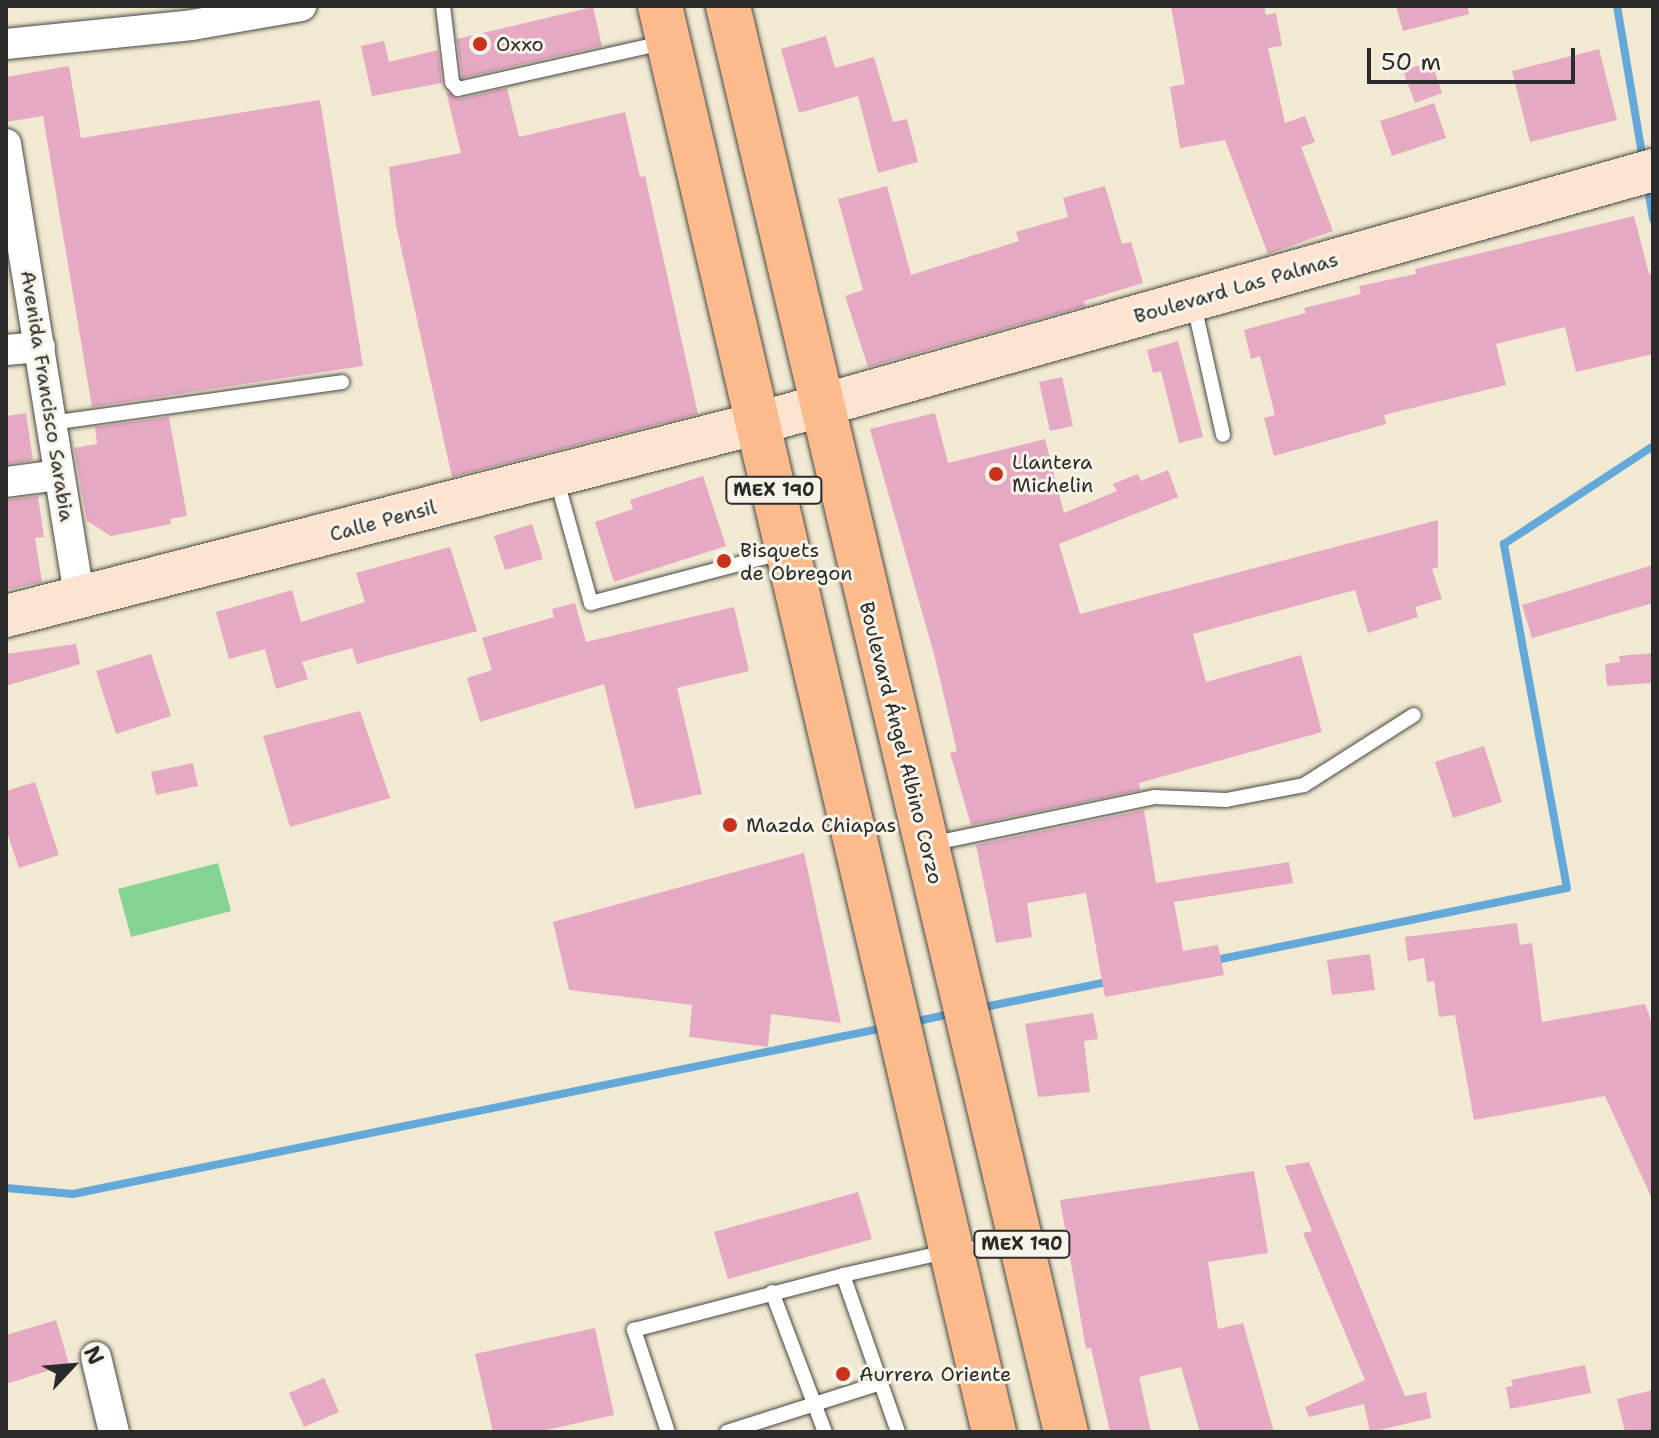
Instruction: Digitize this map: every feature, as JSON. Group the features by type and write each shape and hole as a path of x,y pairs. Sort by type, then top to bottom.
{"main road":[{"name":"Boulevard Ángel Albino Corzo","path":"728,6 819,406 1066,1432"},
{"name":"MEX 190","path":"665,24 994,1432"},
{"name":"Boulevard Las Palmas","path":"759,423 1643,173"},
{"name":"Calle Pensil","path":"6,616 80,600 759,423"}],"street":[{"path":"6,44 190,15 301,6"},
{"name":"Avenida Francisco Sarabia","path":"6,144 11,200 40,347 80,600"},
{"path":"6,350 40,347"},
{"path":"6,482 58,475"},
{"path":"96,1357 114,1432"}],"lane":[{"path":"443,6 452,82 458,89 665,24"},
{"path":"1193,300 1223,435"},
{"path":"51,423 342,382"},
{"path":"556,476 591,603 788,551"},
{"path":"926,845 1155,797 1226,800 1304,785 1414,715"},
{"path":"668,1432 634,1330 772,1292 950,1251 1022,1244"},
{"path":"843,1275 898,1432"},
{"path":"772,1292 825,1432"},
{"path":"727,1432 881,1383"}],"green space":[{"path":"218,863 231,911 131,937 118,889"}],"building":[{"path":"1171,6 1264,6 1266,15 1276,13 1282,46 1268,48 1285,123 1305,116 1315,142 1301,147 1333,231 1268,254 1225,140 1180,148 1170,87 1185,84"},
{"path":"1396,6 1468,6 1469,14 1403,31"},
{"path":"593,7 602,46 462,78 457,39"},
{"path":"826,36 835,68 874,57 893,122 907,119 918,162 878,173 858,96 799,113 781,49"},
{"path":"384,41 389,62 438,50 442,83 372,96 361,46"},
{"path":"1599,49 1617,120 1530,142 1512,71"},
{"path":"1431,61 1442,93 1415,103 1403,71"},
{"path":"69,66 81,138 320,100 363,366 92,407 43,116 6,122 6,77"},
{"path":"507,88 519,137 625,112 640,177 645,176 698,414 452,477 396,225 389,167 461,153 446,91 459,99"},
{"path":"1434,103 1446,138 1392,156 1380,121"},
{"path":"887,186 911,275 1019,241 1016,232 1068,217 1063,198 1105,186 1122,244 1131,242 1143,283 1084,301 1085,306 868,367 845,296 863,290 838,199"},
{"path":"1634,216 1649,274 1653,273 1653,354 1576,372 1565,327 1496,344 1506,385 1384,415 1386,424 1274,456 1264,418 1275,415 1260,356 1251,359 1244,330 1306,313 1304,308 1361,294 1359,286 1416,274 1415,269"},
{"path":"1178,341 1203,437 1179,443 1161,371 1153,373 1147,350"},
{"path":"1062,377 1073,426 1050,431 1039,382"},
{"path":"26,413 33,460 6,464 6,416"},
{"path":"935,413 948,463 1045,439 1064,513 1117,491 1113,484 1138,474 1141,481 1168,470 1178,497 1059,544 1080,614 1438,520 1438,567 1432,569 1442,599 1415,607 1418,617 1368,633 1355,590 1193,634 1206,682 1301,655 1322,732 1139,783 1140,790 971,825 950,753 957,751 934,654 870,429"},
{"path":"169,417 187,516 170,519 171,524 111,536 87,521 74,448 97,444 95,427"},
{"path":"703,476 726,546 614,582 595,522 633,509 630,500"},
{"path":"38,496 44,537 35,538 42,582 6,590 6,500"},
{"path":"532,524 543,559 505,570 494,536"},
{"path":"450,547 477,631 357,664 352,648 302,662 308,679 276,689 265,649 229,659 216,612 292,590 301,622 365,602 356,573"},
{"path":"1653,565 1653,603 1532,638 1522,605"},
{"path":"575,603 586,642 734,607 749,671 677,688 702,794 635,809 604,684 480,722 467,678 492,670 482,638 554,617 552,609"},
{"path":"76,644 80,664 6,686 6,654"},
{"path":"1653,653 1653,683 1607,686 1605,664 1620,662 1619,656"},
{"path":"151,654 171,716 116,734 96,671"},
{"path":"360,711 390,798 290,827 263,736"},
{"path":"1484,746 1502,802 1453,818 1435,762"},
{"path":"193,763 198,786 156,795 151,772"},
{"path":"35,782 59,855 19,868 6,829 6,791"},
{"path":"1144,810 1156,883 1289,862 1293,883 1174,902 1183,951 1218,945 1224,975 1105,997 1086,893 1027,903 1032,937 996,943 976,845"},
{"path":"804,853 841,1023 771,1014 768,1047 689,1037 692,1005 569,990 553,922"},
{"path":"1517,923 1520,945 1532,943 1542,1022 1645,1004 1653,1026 1653,1201 1605,1096 1474,1120 1455,1015 1439,1017 1434,981 1427,982 1424,958 1408,961 1405,937"},
{"path":"1370,954 1375,990 1332,995 1327,960"},
{"path":"1093,1013 1098,1039 1084,1041 1090,1092 1038,1097 1025,1024"},
{"path":"1309,1162 1405,1396 1426,1392 1431,1418 1370,1432 1364,1404 1309,1417 1305,1407 1365,1380 1303,1233 1312,1231 1285,1166"},
{"path":"1254,1171 1268,1253 1208,1262 1218,1329 1243,1323 1274,1432 1200,1432 1181,1367 1139,1377 1151,1432 1110,1432 1091,1348 1086,1349 1060,1200"},
{"path":"858,1192 872,1239 728,1279 714,1232"},
{"path":"56,1320 69,1364 6,1384 6,1335"},
{"path":"595,1328 614,1415 537,1432 493,1432 475,1354"},
{"path":"1585,1365 1591,1393 1510,1409 1506,1387 1513,1386 1511,1380"},
{"path":"324,1378 339,1412 304,1427 289,1393"},
{"path":"1653,1390 1653,1432 1625,1432 1617,1399"}],"waterway":[{"path":"1617,6 1643,159"},
{"path":"1647,184 1653,219"},
{"path":"1211,961 1567,888 1504,544 1653,446"},
{"path":"980,1008 1111,981"},
{"path":"913,1022 955,1013"},
{"path":"6,1188 73,1194 884,1028"}],"place":[{"name":"Oxxo","path":"480,44"},
{"name":"Llantera Michelin","path":"996,474"},
{"name":"Bisquets de Obregon","path":"724,561"},
{"name":"Mazda Chiapas","path":"730,825"},
{"name":"Aurrera Oriente","path":"843,1374"}]}
